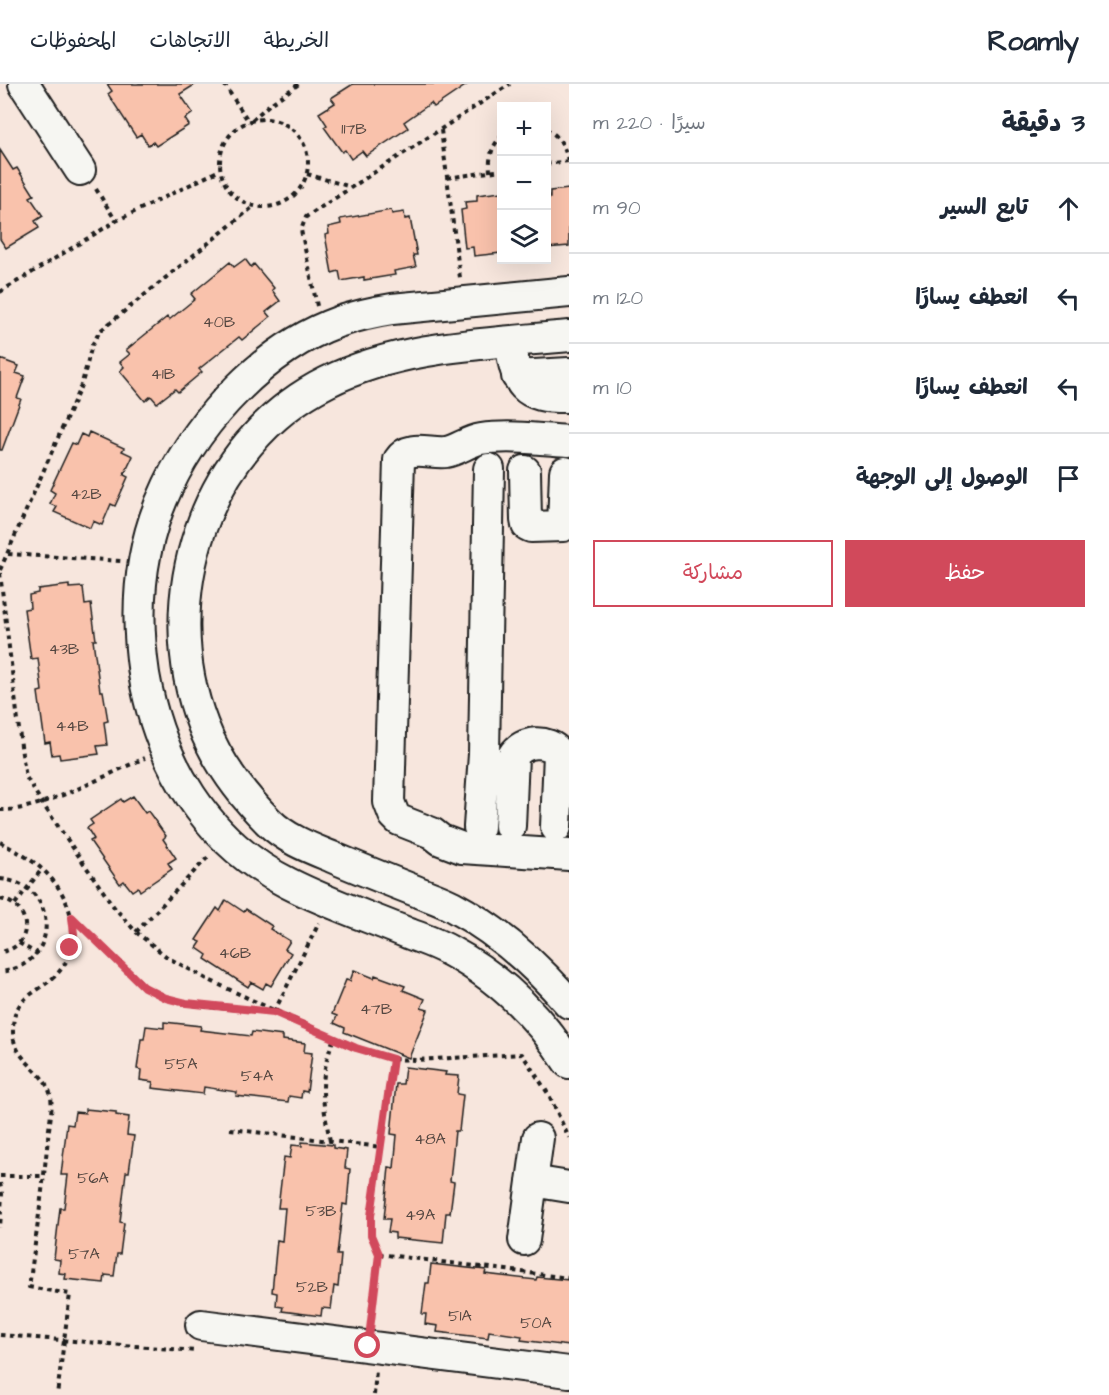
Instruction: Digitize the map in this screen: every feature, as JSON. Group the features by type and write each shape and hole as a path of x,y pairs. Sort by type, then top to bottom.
{"street":[{"path":"24,84 79,168"},
{"path":"569,292 463,301 363,314 321,329 262,367 216,411 174,471 162,498 142,562 139,598 141,652 149,702 165,747 182,783 209,823 225,840 254,863 287,883 448,950 479,969 535,1017 569,1063"},
{"path":"569,336 436,349 396,356 363,366 309,391 283,410 259,432 228,471 206,512 195,543 187,585 185,649 193,697 216,753 231,779 272,825 300,844 451,906 492,931 531,963 569,1003"},
{"path":"510,342 517,376 524,386 531,392 541,395 569,397"},
{"path":"517,376 569,373"},
{"path":"569,441 492,437 477,439 448,452 409,451 403,454 398,469 389,801 394,815 399,820 462,848 569,855"},
{"path":"448,452 474,466 489,469 567,472 563,526 531,527 527,525 525,471"},
{"path":"479,827 484,754 489,469"},
{"path":"432,833 453,826 562,827 560,761 559,753 554,747 546,744 524,744 513,756 510,826"},
{"path":"524,1240 538,1138"},
{"path":"532,1181 569,1187"},
{"path":"199,1338 368,1346 569,1372"}],"path":[{"path":"224,84 250,121"},
{"path":"250,121 264,119 278,121 290,127 306,148 307,174 297,192 281,205 267,208 253,207 241,202 231,194 220,170 223,146 229,135 238,127 250,121 299,84"},
{"path":"321,329 301,230 306,217 510,84"},
{"path":"441,130 463,301"},
{"path":"551,133 560,140 566,150 568,161 551,163"},
{"path":"490,172 489,160 497,142"},
{"path":"79,168 83,168 116,221"},
{"path":"0,292 116,221 220,170"},
{"path":"447,178 497,171"},
{"path":"307,174 351,187"},
{"path":"253,207 100,331 92,345 82,382 0,571 26,777 114,907 136,932 166,957 274,1012 356,1048 393,1059 416,1060 522,1054 549,1095 569,1138"},
{"path":"8,554 142,562"},
{"path":"0,810 18,809 42,803 165,747"},
{"path":"136,932 225,840"},
{"path":"0,842 42,869 66,899 72,917 74,934 65,962 54,977 19,1006 13,1033 17,1051 43,1079 50,1092 51,1108 44,1176 29,1287 70,1294 57,1395"},
{"path":"15,904 42,869"},
{"path":"0,879 18,882 27,888 41,904 46,924 45,935 37,954 20,968 0,972"},
{"path":"0,899 15,904 24,918 25,927 19,943 0,952"},
{"path":"274,1012 330,901"},
{"path":"72,917 144,987 155,993 186,1003 274,1012"},
{"path":"19,943 37,954"},
{"path":"330,1141 322,1084 325,1061 334,1038"},
{"path":"368,1346 379,1254 370,1227 393,1059"},
{"path":"230,1129 381,1147"},
{"path":"0,1176 44,1176"},
{"path":"0,1183 2,1194 0,1228"},
{"path":"379,1254 569,1278"},
{"path":"0,1335 65,1340 199,1338"}],"building":[{"path":"107,84 196,84 180,94 193,113 185,119 189,125 156,146 153,142 148,145 141,134 136,137 108,94 112,91"},
{"path":"353,84 468,84 434,107 431,103 404,122 408,128 366,156 362,151 351,159 345,150 342,152 324,127 327,125 319,113 335,103 331,98"},
{"path":"0,150 13,170 17,168 34,195 30,197 43,216 35,221 39,228 6,248 0,239"},
{"path":"569,189 569,246 551,248 551,191"},
{"path":"497,192 497,253 474,256 473,247 465,248 461,210 466,209 465,202 477,201 477,195"},
{"path":"391,210 392,214 404,212 405,219 410,218 417,255 413,255 416,267 394,271 395,275 341,281 339,271 332,273 325,235 329,234 328,227 341,224 340,219"},
{"path":"245,259 251,267 254,264 274,288 272,290 280,301 266,312 270,317 242,340 239,337 199,369 202,372 178,392 175,389 157,403 151,396 145,401 120,371 124,367 120,362 130,354 126,350 167,317 169,320 195,299 191,294 230,262 234,267"},
{"path":"0,359 19,366 16,373 25,376 17,398 21,399 2,450 0,450"},
{"path":"89,432 124,448 122,451 133,456 124,475 128,477 115,506 111,504 102,525 93,521 90,528 54,512 57,507 50,504 55,493 50,490 72,443 76,445 81,434 87,437"},
{"path":"69,585 69,588 83,587 85,605 91,604 100,691 103,691 108,721 104,722 107,745 97,746 99,754 60,759 59,754 52,755 50,742 45,743 38,692 42,691 38,658 31,659 24,609 30,608 29,595 38,593 38,589"},
{"path":"133,796 145,813 148,811 166,836 163,839 176,858 168,863 172,869 140,891 138,887 132,891 124,881 120,884 90,841 94,839 87,828 93,824 90,820 121,799 123,802"},
{"path":"226,900 244,912 246,909 272,926 270,929 290,941 285,949 291,953 271,986 266,983 263,989 251,982 248,987 205,959 207,955 197,948 201,942 196,940 217,908 220,911"},
{"path":"354,970 405,986 403,990 425,999 421,1008 428,1010 409,1058 344,1032 345,1028 334,1023 337,1016 332,1014 346,980 350,981"},
{"path":"164,1022 201,1026 200,1030 251,1036 252,1032 283,1036 283,1040 305,1043 304,1052 312,1053 307,1092 302,1091 301,1098 289,1096 288,1102 236,1096 237,1092 204,1087 203,1094 152,1088 153,1082 140,1080 141,1070 137,1069 141,1039 144,1039 146,1026 164,1028"},
{"path":"405,1067 446,1072 445,1075 459,1076 457,1094 463,1095 459,1131 455,1131 450,1181 454,1182 450,1213 446,1213 443,1243 395,1238 395,1233 388,1232 390,1219 384,1219 389,1167 394,1168 397,1135 391,1134 396,1084 403,1084"},
{"path":"85,1109 116,1112 116,1115 129,1117 127,1135 134,1136 129,1172 126,1172 120,1222 124,1223 120,1254 117,1254 114,1276 105,1275 104,1283 65,1279 66,1274 59,1273 60,1260 54,1259 60,1208 64,1208 68,1175 61,1175 67,1124 73,1125 75,1112 85,1113"},
{"path":"302,1142 333,1145 333,1148 347,1150 345,1168 350,1169 347,1205 343,1204 337,1255 341,1255 338,1287 334,1286 331,1309 322,1308 321,1316 282,1311 283,1307 276,1306 277,1293 272,1292 277,1240 282,1241 285,1208 278,1208 284,1157 290,1158 292,1145 302,1146"},
{"path":"431,1264 486,1270 485,1274 536,1280 537,1277 569,1280 569,1346 521,1340 522,1336 489,1331 488,1338 437,1332 438,1326 425,1324 426,1314 422,1314"}],"route":[{"path":"70,948 74,934 72,917 144,987 166,998 186,1003 274,1012 356,1048 393,1059 370,1227 379,1254 368,1346"}]}
